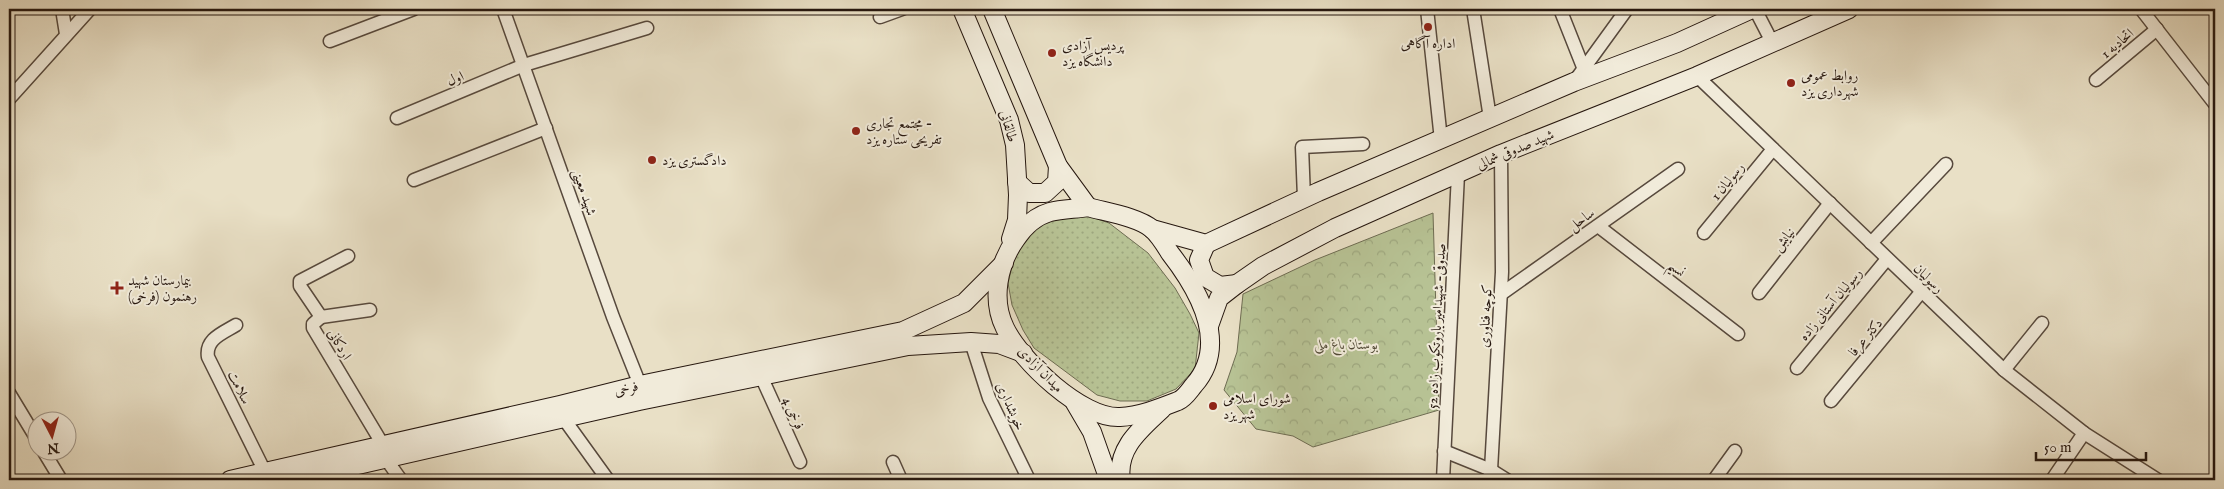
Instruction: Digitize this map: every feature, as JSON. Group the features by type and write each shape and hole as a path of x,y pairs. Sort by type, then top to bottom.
{"main road":[{"name":"طالقانی","path":"962,9 1009,120 1015,145 1017,220 1006,257"},
{"name":"طالقانی","path":"992,9 1058,166 1088,207"},
{"path":"1237,284 1220,286 1205,276 1199,260 1206,244 1304,198 1490,118 1574,82 1677,43 1754,9"},
{"name":"شهید صدوقی شمالی","path":"1209,326 1219,298 1237,284 1263,266 1335,228 1501,154 1697,76 1849,9"},
{"path":"1017,182 1029,193 1046,193 1057,182 1058,166"},
{"name":"میدان آزادی","path":"1088,207 1132,219 1152,228 1184,271 1202,303 1209,326 1209,350 1203,375 1183,398 1153,411 1120,417 1097,413 1076,403 1050,382 1023,353 1005,328 999,309 997,283 1006,257 1026,225 1049,212 1088,207"},
{"path":"1152,228 1206,244"},
{"name":"فرخی","path":"292,480 385,452 640,385 903,331 964,302 1006,257"},
{"name":"فرخی","path":"230,480 564,418 908,346 971,342 998,344 1023,353"},
{"path":"1076,403 1092,432 1109,480"},
{"path":"1121,480 1119,471 1126,446 1165,406"}],"street":[{"path":"62,9 66,34"},
{"path":"9,99 90,9"},
{"path":"330,41 414,9"},
{"name":"شهید معینی","path":"503,9 613,317 640,385"},
{"path":"880,17 902,9"},
{"path":"1427,9 1441,140"},
{"path":"1473,9 1490,118"},
{"path":"1560,9 1583,67"},
{"path":"1574,82 1583,67 1627,9"},
{"path":"1754,9 1772,42"},
{"path":"2141,9 2215,104"},
{"name":"اول","path":"396,118 524,65 647,28"},
{"name":"اتحادیه 1","path":"2096,80 2157,29"},
{"name":"رسولیان","path":"1697,76 2004,370 2084,433 2158,480"},
{"path":"414,180 546,128"},
{"path":"1304,198 1302,147 1363,144"},
{"name":"رسولیان 1","path":"1704,233 1773,148"},
{"name":"کوچه فناوری","path":"1490,475 1501,294 1501,154"},
{"path":"1871,243 1946,164"},
{"name":"ساحل","path":"1501,294 1678,170"},
{"name":"52 صدوقی- شهیدامیر باروتکوب زاده","path":"1443,480 1458,174"},
{"name":"نیایش","path":"1759,293 1830,204"},
{"name":"نسیم","path":"1598,226 1738,334"},
{"name":"اردکانی","path":"348,256 300,281 300,286 321,317 313,324 313,328 385,452"},
{"name":"رسولیان آستانی زاده","path":"1797,368 1887,259"},
{"name":"دکتر عرفا","path":"1831,401 1922,292"},
{"path":"321,317 370,310"},
{"path":"2004,370 2042,323"},
{"name":"سلامت","path":"236,325 209,343 207,349 208,357 265,472"},
{"name":"خویشداری","path":"971,342 989,398 1029,480"},
{"name":"فرخی 4","path":"761,376 800,462"},
{"path":"9,393 28,424"},
{"path":"564,418 608,480"},
{"path":"2052,480 2084,433"},
{"path":"1444,451 1490,475 1507,480"},
{"path":"1714,480 1735,451"},
{"path":"385,452 401,480"},
{"path":"50,462 61,480"},
{"path":"893,462 901,480"}],"green space":[{"name":"بوستان باغ ملی","path":"1433,213 1439,410 1313,447 1293,436 1256,429 1224,390 1237,352 1243,294 1315,260"},
{"path":"1089,216 1109,223 1148,253 1175,288 1199,333 1195,369 1176,389 1147,401 1120,401 1097,395 1034,348 1023,330 1012,305 1008,283 1016,251 1034,229 1050,219"}],"place":[{"name":"اداره آگاهی","path":"1428,27"},
{"name":"پردیس آزادی دانشگاه یزد","path":"1052,53"},
{"name":"روابط عمومی شهرداری یزد","path":"1791,83"},
{"name":"مجتمع تجاری - تفریحی ستاره یزد","path":"856,131"},
{"name":"دادگستری یزد","path":"652,160"},
{"name":"بیمارستان شهید رهنمون (فرخی)","path":"117,288"},
{"name":"شورای اسلامی شهر یزد","path":"1213,406"}]}
